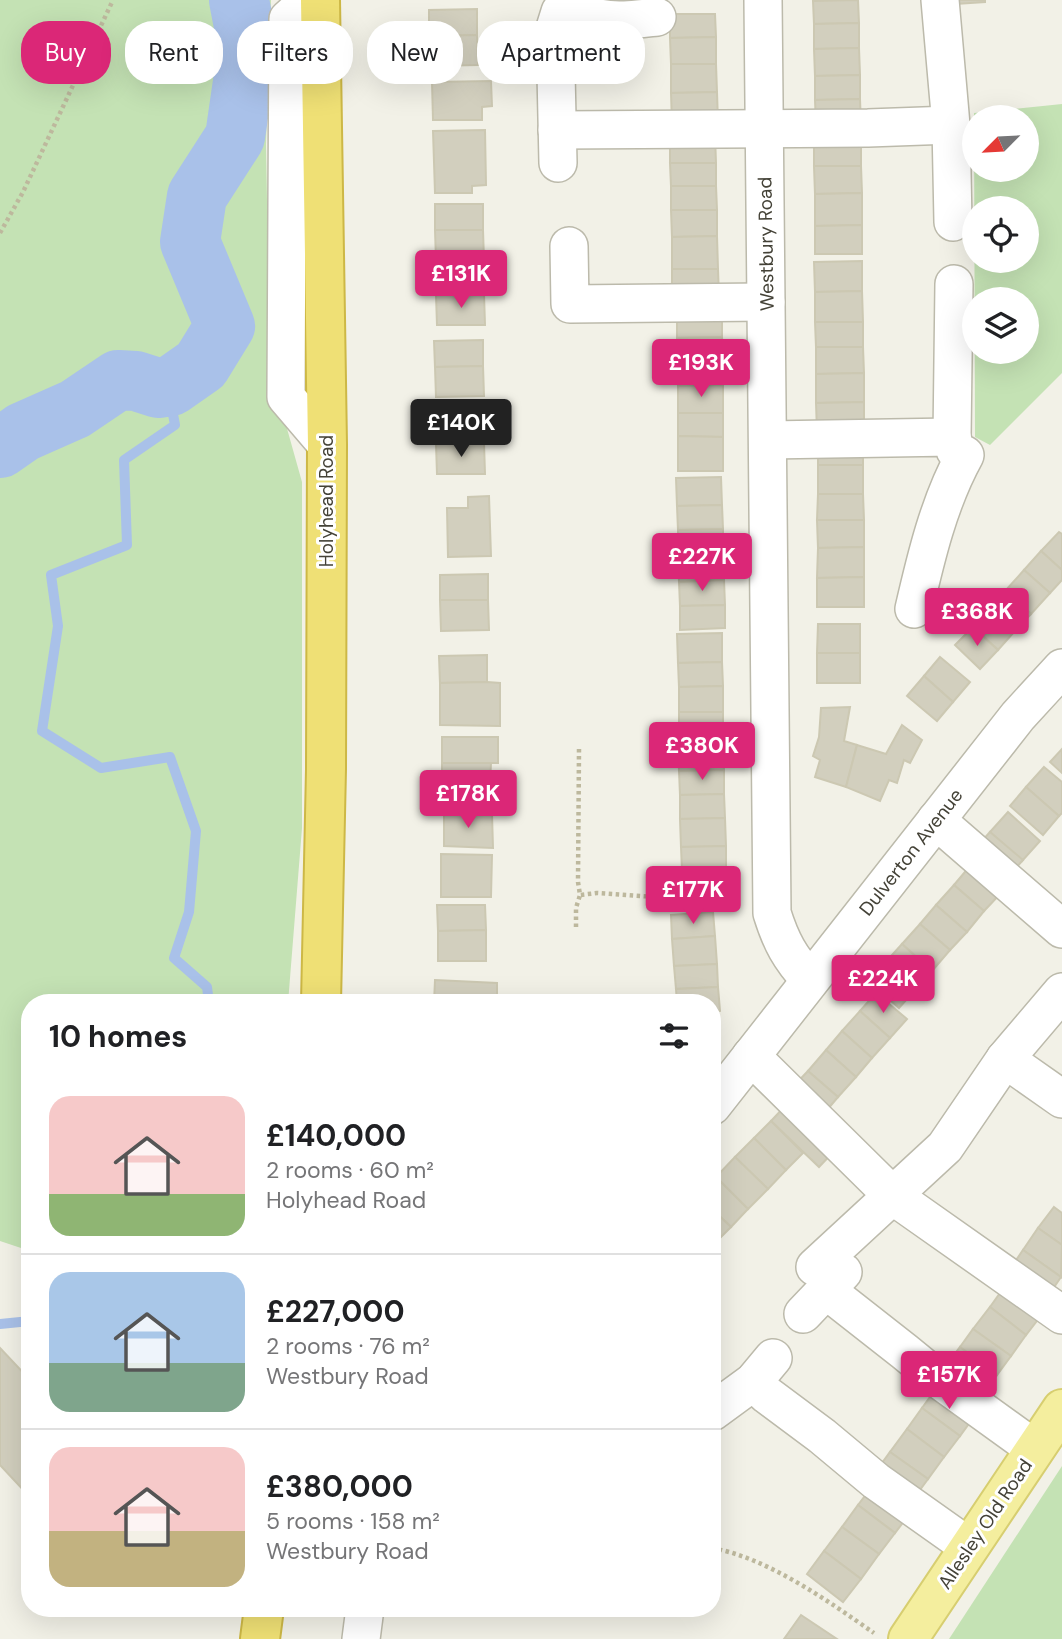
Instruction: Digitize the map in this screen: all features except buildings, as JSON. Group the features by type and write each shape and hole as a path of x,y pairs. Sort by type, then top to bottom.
{"highway":[{"name":"Holyhead Road","path":"320,0 327,445 326,769 321,994"},
{"path":"260,1639 263,1617"}],"main road":[{"name":"Allesley Old Road","path":"893,1637 969,1548 1062,1409"}],"street":[{"path":"309,0 288,19 286,397 327,445"},
{"name":"Westbury Road","path":"763,0 772,913 785,948 810,980"},
{"path":"940,0 951,125 953,222"},
{"path":"657,17 636,20 600,18 573,9 560,12 555,28 558,147 765,128 951,125"},
{"path":"569,246 570,304 766,302"},
{"path":"914,609 944,501 965,455 955,450 952,437 954,284"},
{"path":"768,439 952,437"},
{"name":"Dulverton Avenue","path":"721,1094 1018,716 1062,668"},
{"path":"936,820 1062,929"},
{"path":"1035,1449 938,1379 823,1285 893,1196 946,1147 1006,1059 1062,992"},
{"path":"751,1056 893,1196 1062,1315"},
{"path":"1006,1059 1062,1098"},
{"path":"721,1405 763,1370 767,1395 876,1481 969,1548"},
{"path":"361,1639 364,1617"}],"path":[{"path":"0,233 23,192 113,0"},
{"path":"576,927 576,908 580,895 579,748"},
{"path":"580,895 597,893 701,900 773,899"},
{"path":"721,1549 731,1551 784,1575 893,1637"}],"green space":[{"path":"0,0 271,0 270,21 237,21 237,84 268,84 266,144 270,368 302,482 302,828 289,994 21,994 21,1248 0,1241"},
{"path":"1062,104 1062,373 990,445 975,437 975,364 1039,364 1039,287 975,287 974,273 1039,273 1039,196 974,196 974,182 1040,182 1040,106"},
{"path":"1062,1466 1062,1639 949,1639"}],"waterway":[{"path":"0,448 23,432 75,409 118,380 136,381 158,388 171,386 201,365 225,326 190,242 197,196 235,137 248,47 239,0"},
{"path":"171,386 170,398 175,425 124,460 127,545 51,575 58,626 42,731 101,768 170,757 196,831 189,912 174,958 207,987 208,994"},
{"path":"0,1324 21,1322"}]}
